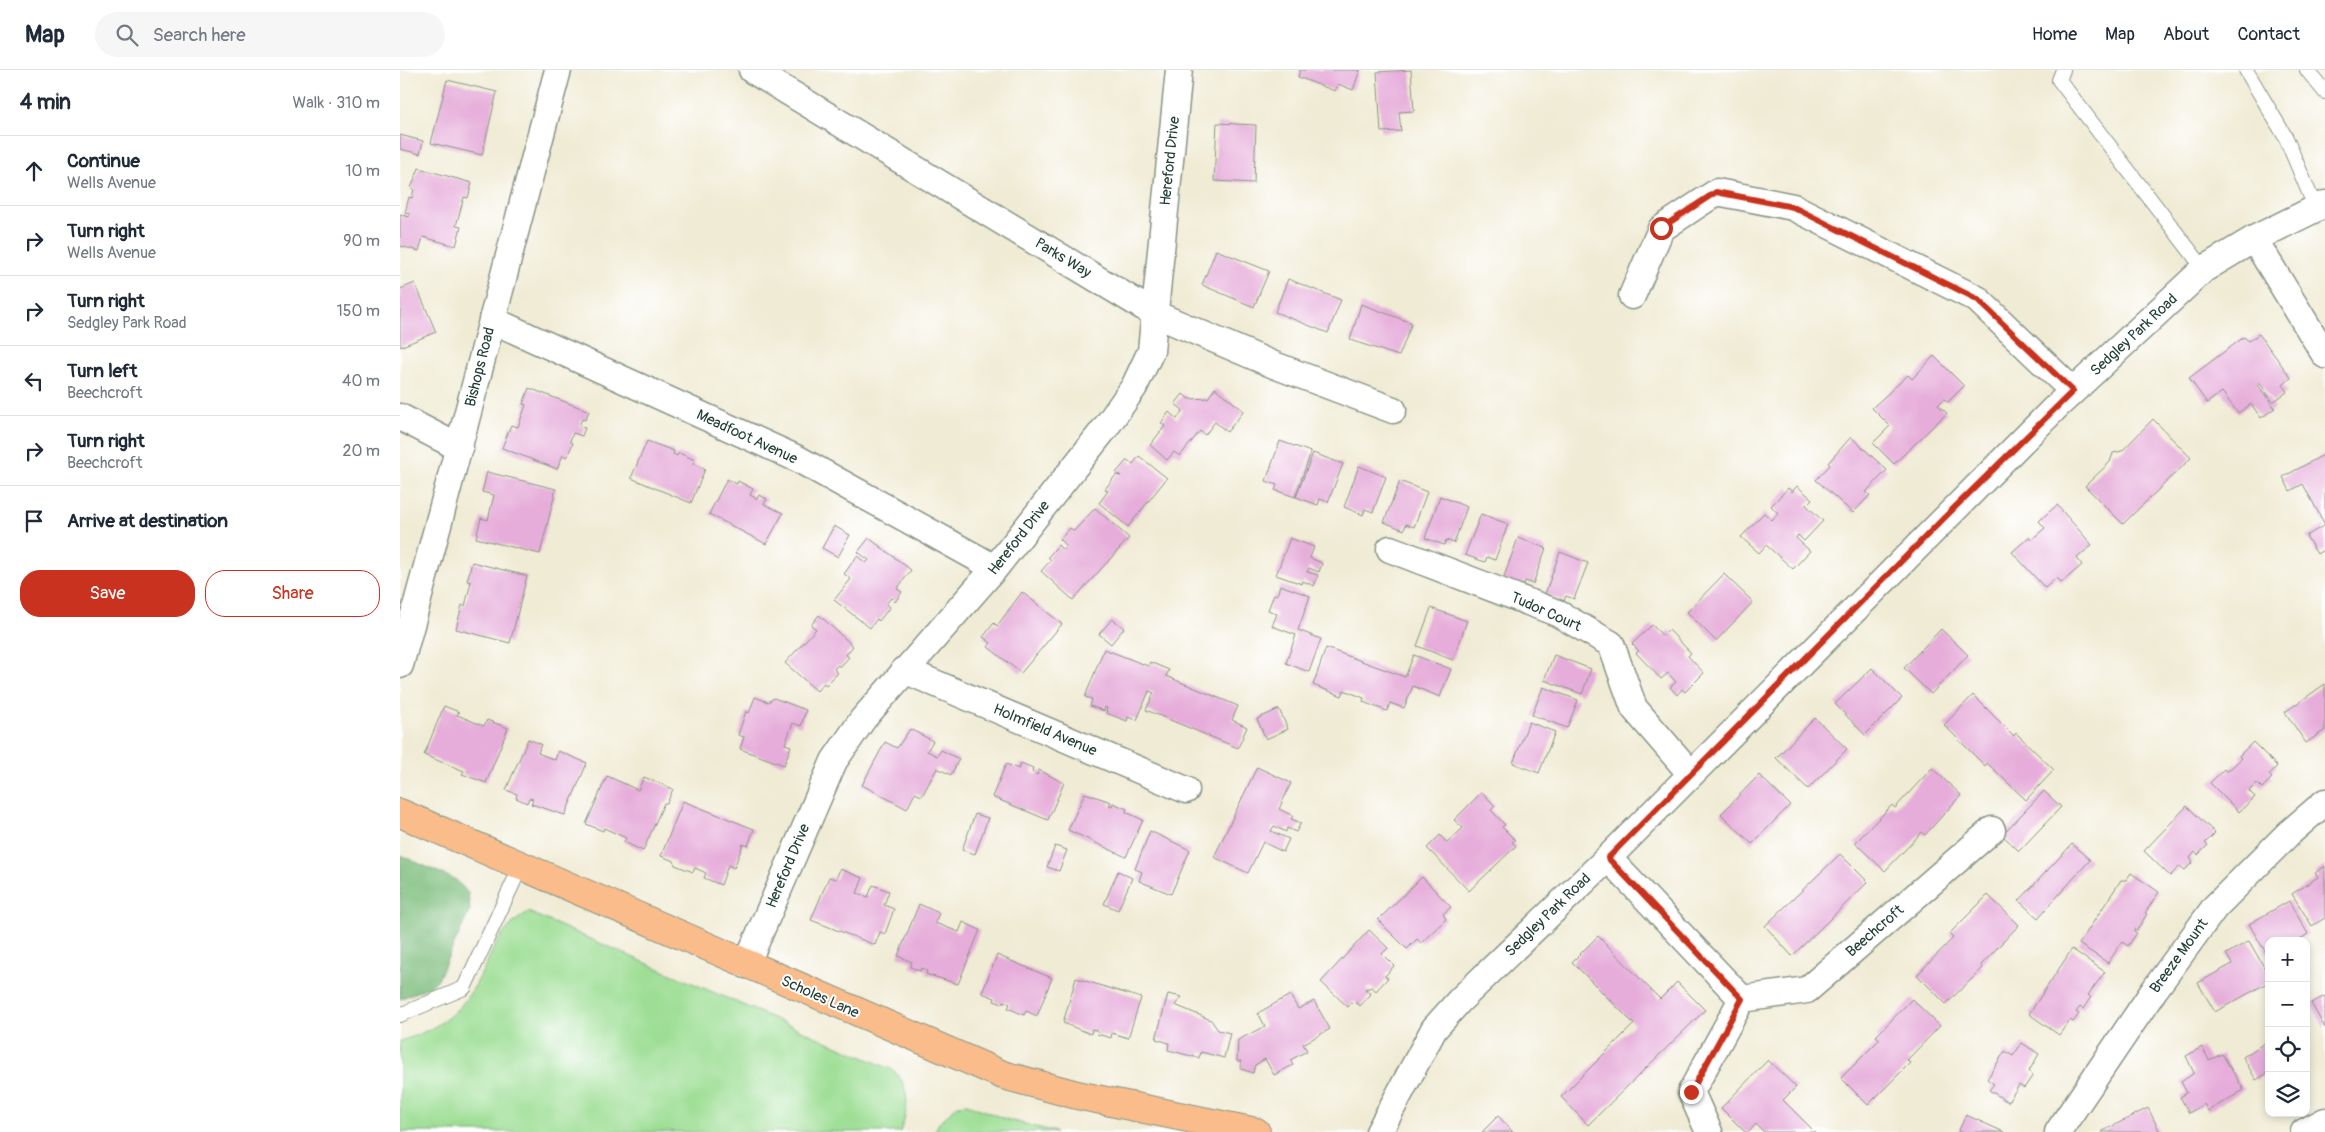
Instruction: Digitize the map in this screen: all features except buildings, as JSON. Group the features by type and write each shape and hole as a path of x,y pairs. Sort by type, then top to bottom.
{"main road":[{"name":"Scholes Lane","path":"400,813 746,965 1003,1075 1077,1095 1256,1132"}],"street":[{"name":"Bishops Road","path":"400,664 460,448 558,70"},
{"name":"Parks Way","path":"752,70 1155,314 1274,365 1393,410"},
{"name":"Hereford Drive","path":"746,965 834,761 863,719 995,568 1106,427 1134,386 1151,351 1179,70"},
{"path":"1632,296 1661,228 1716,192 1793,207 1977,299 2073,391"},
{"name":"Sedgley Park Road","path":"1379,1132 1434,1028 1460,1000 1608,858 2073,391 2204,269 2254,239 2320,207"},
{"path":"2254,239 2325,354"},
{"name":"Meadfoot Avenue","path":"492,320 798,459 995,568"},
{"path":"400,417 460,448"},
{"name":"Tudor Court","path":"1390,549 1557,614 1611,644 1634,708 1691,774"},
{"name":"Holmfield Avenue","path":"904,670 1186,790"},
{"name":"Breeze Mount","path":"2058,1132 2155,989 2215,907 2288,834 2325,802"},
{"name":"Beechcroft","path":"1742,999 1807,990 1992,830"},
{"path":"1608,858 1742,999 1691,1092 1709,1132"},
{"path":"2304,1132 2325,1121"}],"lane":[{"path":"2063,70 2059,80 2204,269"},
{"path":"2246,70 2286,138 2320,207"},
{"path":"2307,70 2325,92"},
{"path":"400,1014 464,988 521,866"}],"green space":[{"path":"400,855 456,880 468,893 470,910 438,979 431,986 400,999"},
{"path":"528,912 893,1070 903,1084 907,1099 900,1132 400,1132 400,1041 432,1028 458,1008 473,989 500,938 507,929"},
{"path":"967,1104 1005,1119 1056,1132 934,1132 939,1123 958,1105"}],"route":[{"path":"1661,228 1716,192 1793,207 1977,299 2073,391 1944,518 1608,858 1742,999 1691,1092"}]}
